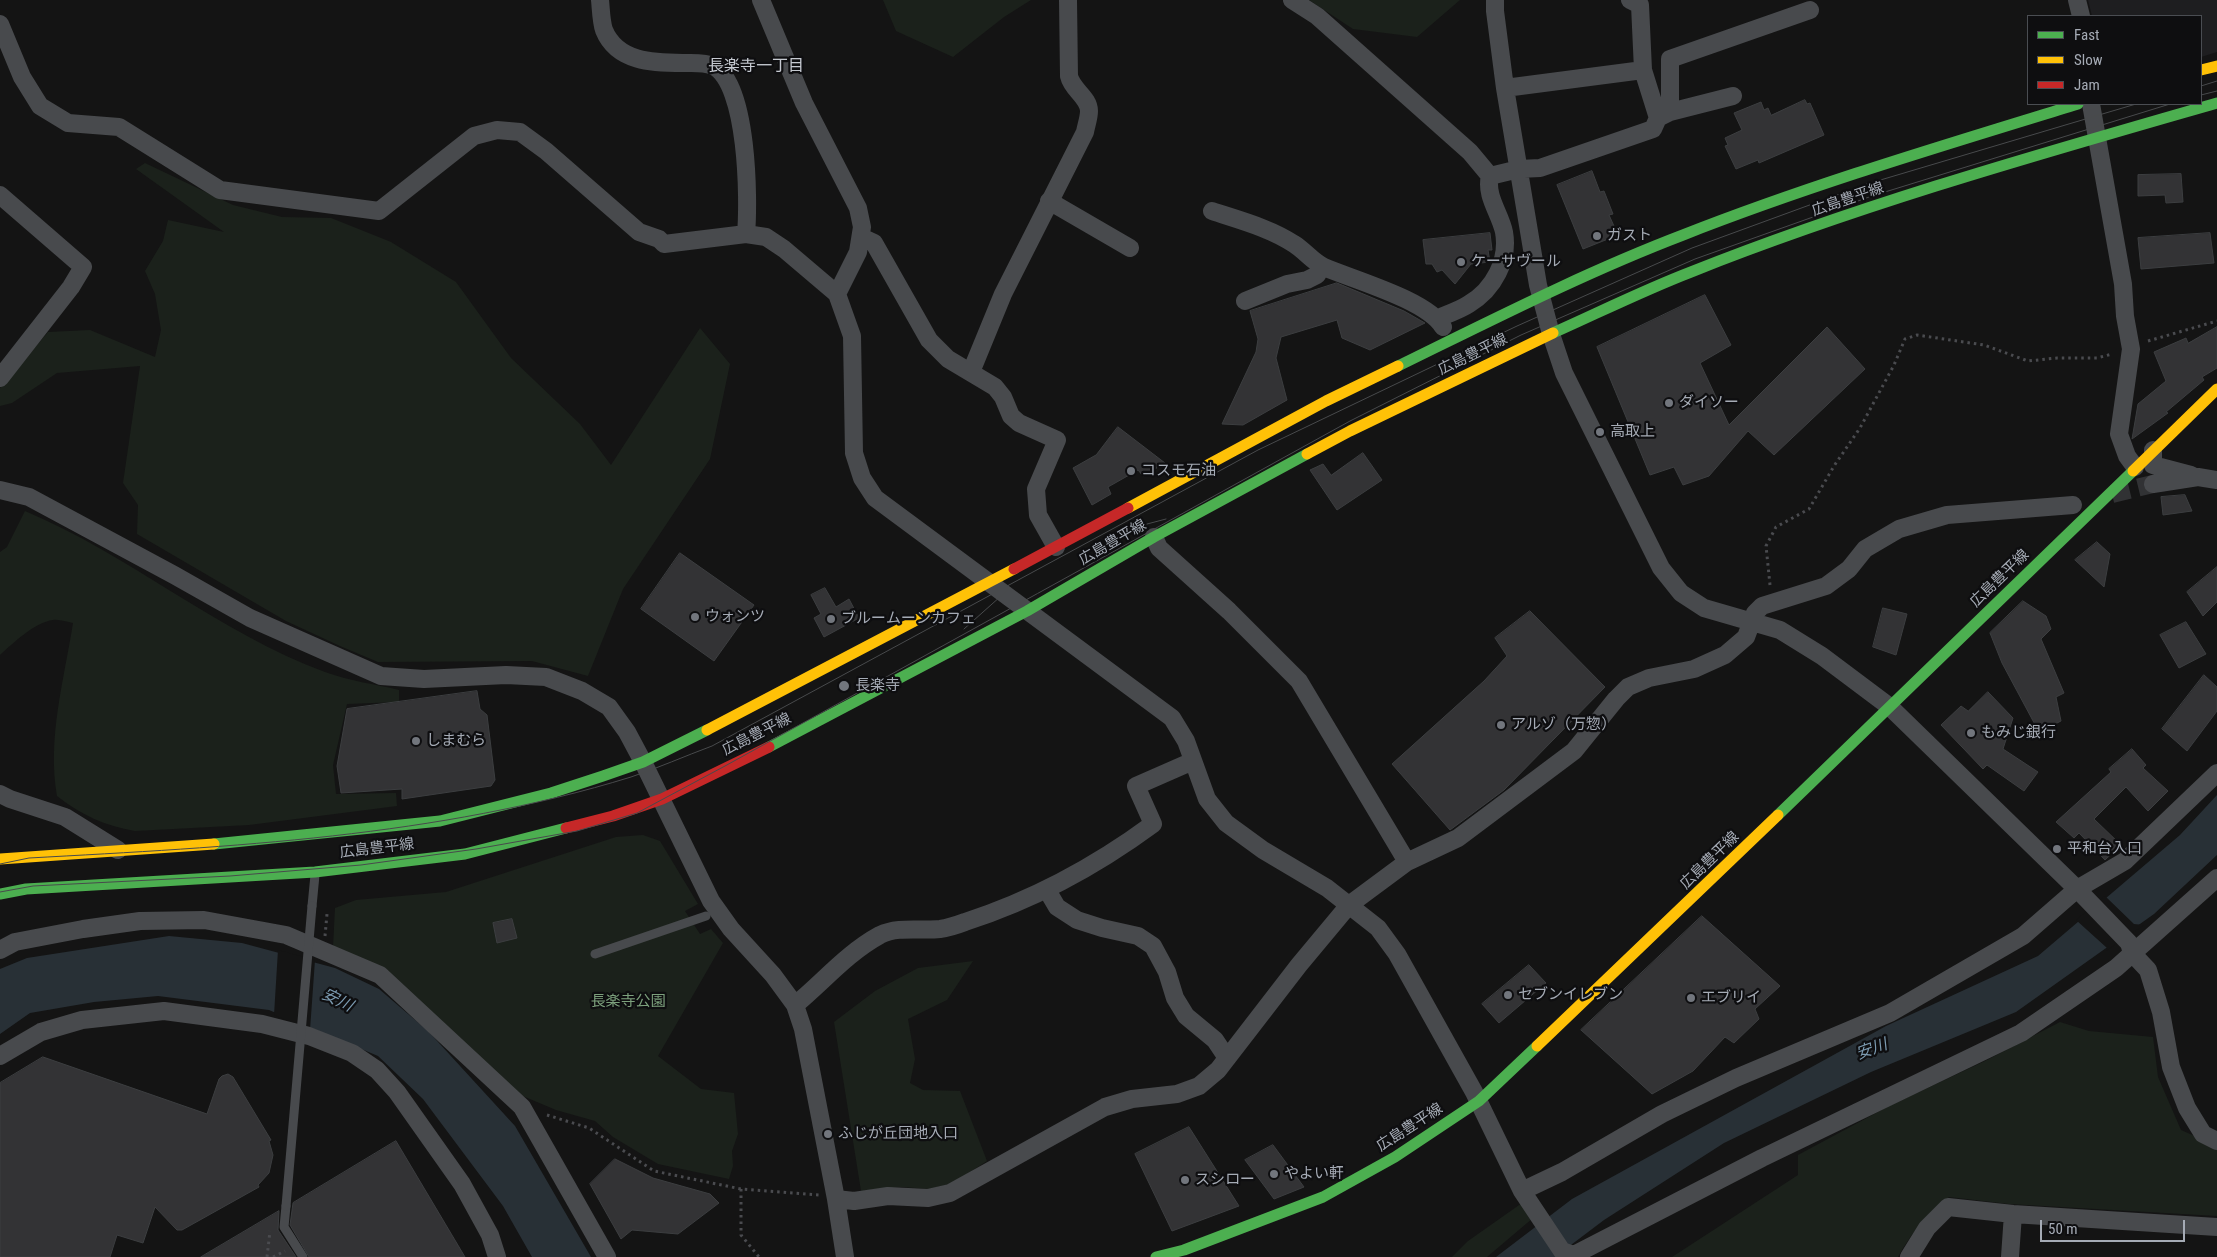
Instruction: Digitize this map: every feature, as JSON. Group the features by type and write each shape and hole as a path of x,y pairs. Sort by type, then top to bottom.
{"main road":[{"path":"2202,70 2217,66"},
{"name":"広島豊平線","path":"0,894 26,890 315,872 465,854 613,816 662,799 772,745 1027,610 1154,537 1350,431 1551,334 1690,272 1866,209 1978,172 2217,103"},
{"name":"広島豊平線","path":"0,859 264,840 440,821 551,792 643,762 989,583 1326,401 1541,296 1682,235 1828,182 2075,105"},
{"name":"広島豊平線","path":"1156,1257 1184,1250 1323,1197 1395,1157 1479,1101 1672,918 2152,450 2217,389"}],"street":[{"path":"600,0 604,29 612,45 627,56 651,63 700,63 713,66 724,75 735,98 746,154 748,215 746,234"},
{"path":"761,0 804,103 858,208 862,227 858,252 837,294"},
{"path":"971,372 1003,294 1085,132 1089,111 1084,97 1071,85 1069,76 1068,0"},
{"path":"1292,0 1317,16 1470,152 1490,176"},
{"path":"1495,0 1505,88 1541,296 1551,334 1564,373 1661,568 1680,593 1704,608 1780,630 1822,656 1890,707 2078,891 2148,970 2161,1012 2171,1067 2187,1108 2203,1134 2217,1141"},
{"path":"2077,0 2081,15"},
{"path":"1640,2 1643,70 1664,115"},
{"path":"1490,176 1519,169 1540,168 1653,129 1664,115 1670,59 1810,10"},
{"path":"0,24 22,77 40,106 68,123 119,127 220,190 379,211 474,136 497,130 520,132 546,152 638,232 659,239 664,244 746,234 766,237 778,245 837,294 852,336 854,453 862,478 875,498 1172,718 1186,741 1207,800 1226,823 1263,850 1327,888 1378,928 1397,954 1479,1101 1524,1194 1569,1254 1762,1158 2020,1034 2116,968 2130,948 2217,878"},
{"path":"1505,88 1643,70"},
{"path":"1664,115 1733,96"},
{"path":"2091,105 2123,284 2125,316 2131,349 2119,434 2127,456 2136,467"},
{"path":"1438,318 1469,304 1488,289 1504,260 1504,232 1488,184 1490,176"},
{"path":"0,195 83,267 71,287 0,378"},
{"path":"1049,202 1130,248"},
{"path":"1212,211 1263,229 1293,243 1322,266 1353,277 1425,310 1438,318 1450,340"},
{"path":"861,237 874,243 929,340 948,359 995,387 1003,397 1011,416 1018,423 1056,440 1036,489 1038,515 1056,547"},
{"path":"1245,301 1288,284 1307,280 1317,275 1322,266"},
{"path":"2152,450 2153,465 2217,480"},
{"path":"2153,484 2198,477"},
{"path":"0,490 28,497 250,618 381,676 424,679 506,675 546,677 582,691 609,707 627,732 643,762 711,901 731,930 773,975 795,1005 803,1029 836,1199 845,1257"},
{"path":"836,1199 854,1201 888,1196 928,1198 950,1193 1104,1107 1132,1099 1176,1094 1199,1086 1218,1070 1228,1058 1298,965 1349,905 1408,862 1458,838 1574,751 1628,687 1649,678 1694,669 1725,655 1746,637 1756,613 1762,606 1826,586 1849,569 1865,549 1899,529 1947,515 2072,505"},
{"path":"1154,537 1159,548 1229,610 1299,681 1408,862"},
{"path":"795,1005 848,956 881,934 902,930 940,929 957,924 1047,890 1124,846 1153,824 1136,786 1193,761"},
{"path":"1524,1194 1662,1114 1720,1086 1890,1013 2023,936 2078,891 2125,861 2217,773"},
{"path":"0,794 65,817 120,851"},
{"path":"1047,890 1058,907 1078,920 1102,928 1138,936 1153,946 1167,972 1175,998 1186,1016 1215,1040 1228,1058"},
{"path":"0,950 16,942 140,921 204,920 286,935 380,975 522,1107 607,1257"},
{"path":"0,1056 41,1032 82,1020 164,1011 262,1024 309,1036 352,1053 377,1070 398,1092 462,1184 490,1235 497,1257"},
{"path":"1909,1257 1927,1228 1948,1207 2013,1214 2217,1227"},
{"path":"2010,1257 2013,1214"}],"lane":[{"path":"303,1257 284,1227 315,872"},
{"path":"595,954 706,916"}],"path":[{"path":"1762,606 1770,590 1766,546 1776,527 1809,509 1834,466 1860,428 1894,365 1905,339 1917,336 1984,345 2028,361 2057,358 2098,358 2131,349 2154,338 2217,321"},
{"path":"522,1107 590,1128 654,1171 741,1190 821,1196 836,1199"},
{"path":"741,1190 741,1235 759,1257"},
{"path":"267,1257 271,1224"},
{"path":"273,1257 285,1250"}],"shaded area":[{"path":"2088,0 2217,0 2217,52 2202,57 2202,15 2092,15"}],"green space":[{"path":"883,0 1031,0 1004,17 953,57 896,31"},
{"path":"1309,0 1460,0 1417,37 1353,29"},
{"path":"145,163 233,205 282,217 331,218 391,242 456,282 511,358 580,424 611,465 700,328 730,364 710,459 623,589 588,676 532,661 378,662 286,621 137,534 138,505 123,483 140,366 57,373 12,403 0,406 0,388 48,332 90,330 155,357 161,330 155,294 145,271 163,241 168,220 224,232 136,169"},
{"path":"25,511 101,549 211,616 286,656 334,675 399,690 399,702 347,704 333,765 336,794 396,793 397,806 249,825 135,831 94,819 75,809 57,796 54,775 55,731 73,623 55,620 39,625 24,634 0,655 0,552 7,547"},
{"name":"長楽寺公園","path":"643,835 660,841 698,904 685,911 700,934 711,929 723,943 658,1056 701,1089 734,1093 738,1134 732,1151 733,1166 729,1179 658,1164 613,1137 595,1121 556,1110 518,1094 333,947 335,908 356,900 446,892 616,837"},
{"path":"973,961 947,1000 908,1019 915,1059 910,1083 923,1090 960,1091 987,1161 953,1183 930,1189 902,1187 861,1191 834,1022 875,991 918,968"},
{"path":"2060,1022 2089,1031 2153,1037 2158,1077 2181,1130 2217,1146 2217,1216 2009,1204 1949,1197 1920,1224 1898,1257 1672,1257 1798,1175 1798,1155 1891,1105 1985,1061"},
{"path":"1522,1203 1533,1218 1487,1257 1452,1257 1468,1241"}],"water":[{"name":"安川","path":"2217,795 2217,855 2154,914 2016,1012 1871,1072 1724,1143 1604,1220 1555,1257 1496,1257 1572,1199 1886,1026 2038,956 2180,835"},
{"name":"安川","path":"169,936 242,943 335,968 379,989 428,1031 515,1126 591,1257 532,1257 503,1206 423,1099 378,1056 269,1010 158,996 94,1002 30,1013 0,1034 0,969 27,958"}],"pier":[{"path":"2105,896 2134,924 2144,925 2106,951 2107,948 2076,920"},
{"path":"278,950 315,960 310,1030 274,1015"}],"building":[{"path":"1805,100 1807,104 1810,103 1824,135 1759,163 1758,160 1736,169 1725,146 1728,145 1725,138 1742,130 1734,113 1761,102 1764,110 1768,108 1771,115"},
{"path":"1592,171 1600,192 1604,191 1613,214 1609,215 1618,235 1583,249 1557,185"},
{"path":"2181,174 2183,202 2166,203 2165,195 2138,196 2138,175"},
{"path":"1490,233 1492,250 1488,250 1490,262 1471,264 1455,284 1442,270 1437,272 1432,264 1426,264 1423,240"},
{"path":"2210,233 2214,263 2141,269 2138,238"},
{"path":"1337,283 1404,311 1425,323 1370,350 1342,338 1337,320 1281,337 1276,358 1287,400 1243,425 1222,424 1256,352 1258,339 1250,311"},
{"path":"1705,295 1731,345 1700,363 1729,425 1827,327 1865,369 1774,455 1748,431 1709,476 1683,485 1674,467 1650,475 1597,347"},
{"path":"2217,327 2217,368 2202,377 2204,380 2166,412 2168,413 2132,439 2138,404 2166,381 2154,352 2186,338 2188,343"},
{"path":"1118,427 1165,463 1143,476 1138,470 1108,487 1111,494 1092,505 1073,468 1096,455"},
{"path":"1363,453 1382,480 1337,510 1310,470 1323,464 1331,475"},
{"path":"2185,495 2192,511 2163,515 2161,497"},
{"path":"2097,542 2110,554 2104,587 2075,560"},
{"path":"680,553 754,605 714,661 641,609"},
{"path":"2217,567 2217,602 2203,616 2187,592"},
{"path":"825,588 836,607 849,599 859,618 824,637 814,618 821,614 811,595"},
{"path":"2023,601 2046,616 2051,629 2041,639 2064,693 2056,697 2061,721 2039,732 2002,663 1990,633"},
{"path":"1883,608 1907,614 1896,655 1873,647"},
{"name":"アルゾ（万惣）","path":"1530,611 1605,687 1504,790 1450,830 1392,764 1484,681 1507,656 1495,638"},
{"path":"2186,622 2206,654 2179,668 2160,635"},
{"path":"2204,675 2217,687 2217,711 2187,751 2162,729"},
{"name":"しまむら","path":"477,691 480,709 487,715 495,780 491,786 402,799 402,789 341,793 337,766 347,709"},
{"path":"1988,692 2013,718 2003,749 2038,772 2024,791 1987,765 1983,769 1941,725 1961,706 1968,711"},
{"path":"2132,749 2146,765 2143,768 2168,791 2148,811 2126,787 2094,819 2121,845 2105,860 2079,833 2074,838 2056,822 2111,772 2109,769"},
{"name":"エブリイ","path":"1702,916 1780,986 1755,1009 1759,1019 1734,1043 1725,1037 1693,1071 1652,1094 1581,1030"},
{"path":"512,919 517,938 497,943 493,923"},
{"path":"1529,965 1546,983 1499,1023 1482,1004"},
{"path":"43,1057 207,1114 219,1079 228,1074 233,1077 271,1140 269,1141 273,1155 269,1173 258,1185 259,1187 182,1230 177,1230 155,1207 143,1243 117,1235 110,1257 0,1257 0,1083"},
{"name":"スシロー","path":"1189,1127 1239,1206 1172,1231 1135,1154"},
{"path":"396,1141 465,1257 309,1257 290,1225 293,1203"},
{"name":"やよい軒","path":"1273,1145 1304,1187 1274,1199 1245,1160"},
{"path":"615,1159 653,1178 710,1194 719,1203 678,1234 632,1230 621,1239 590,1184"},
{"path":"279,1211 278,1230 296,1257 201,1257"}],"tunnel":[{"path":"2112,494 2153,484"}],"tram line":[{"path":"2202,86 2217,81"},
{"path":"2202,95 2217,91"},
{"path":"0,864 29,858 257,843 333,836 408,826 558,797 631,777 712,746 1258,450 1517,326 1692,248 1867,184 2133,105"},
{"path":"0,892 33,886 230,876 361,865 476,849 577,831 637,813 1350,421 1521,335 1695,259 1872,196 2167,105"},
{"path":"1113,533 1166,519"},
{"path":"964,629 1010,588"}],"traffic: fast":[{"path":"1553,333 1673,279 1820,224 1952,181 2217,103"},
{"path":"1398,366 1575,281 1647,249 1732,216 1830,182 2075,105"},
{"path":"769,747 1027,611 1154,537 1307,454"},
{"path":"1778,815 2133,471"},
{"path":"214,844 440,821 551,793 603,776 643,762 707,730"},
{"path":"0,894 26,889 315,872 465,854 566,828"},
{"path":"1156,1257 1184,1250 1323,1197 1395,1157 1479,1101 1537,1046"}],"traffic: slow":[{"path":"2202,70 2217,66"},
{"path":"1307,454 1350,431 1553,333"},
{"path":"1128,508 1326,401 1398,366"},
{"path":"2133,471 2217,389"},
{"path":"707,730 1014,569"},
{"path":"1537,1046 1778,815"},
{"path":"0,859 214,844"}],"traffic: jam":[{"path":"1014,569 1128,508"},
{"path":"566,828 613,816 662,799 769,747"}],"place":[{"name":"ガスト","path":"1597,236"},
{"name":"ケーサヴール","path":"1461,262"},
{"name":"ダイソー","path":"1669,403"},
{"name":"高取上","path":"1600,432"},
{"name":"コスモ石油","path":"1131,471"},
{"name":"ウォンツ","path":"695,617"},
{"name":"ブルームーンカフェ","path":"831,619"},
{"name":"長楽寺","path":"844,686"},
{"name":"アルゾ（万惣）","path":"1501,725"},
{"name":"もみじ銀行","path":"1971,733"},
{"name":"しまむら","path":"416,741"},
{"name":"平和台入口","path":"2057,849"},
{"name":"セブンイレブン","path":"1508,995"},
{"name":"エブリイ","path":"1691,998"},
{"name":"ふじが丘団地入口","path":"828,1134"},
{"name":"やよい軒","path":"1274,1174"},
{"name":"スシロー","path":"1185,1180"}],"district":[{"name":"長楽寺一丁目","path":"756,67"}]}
